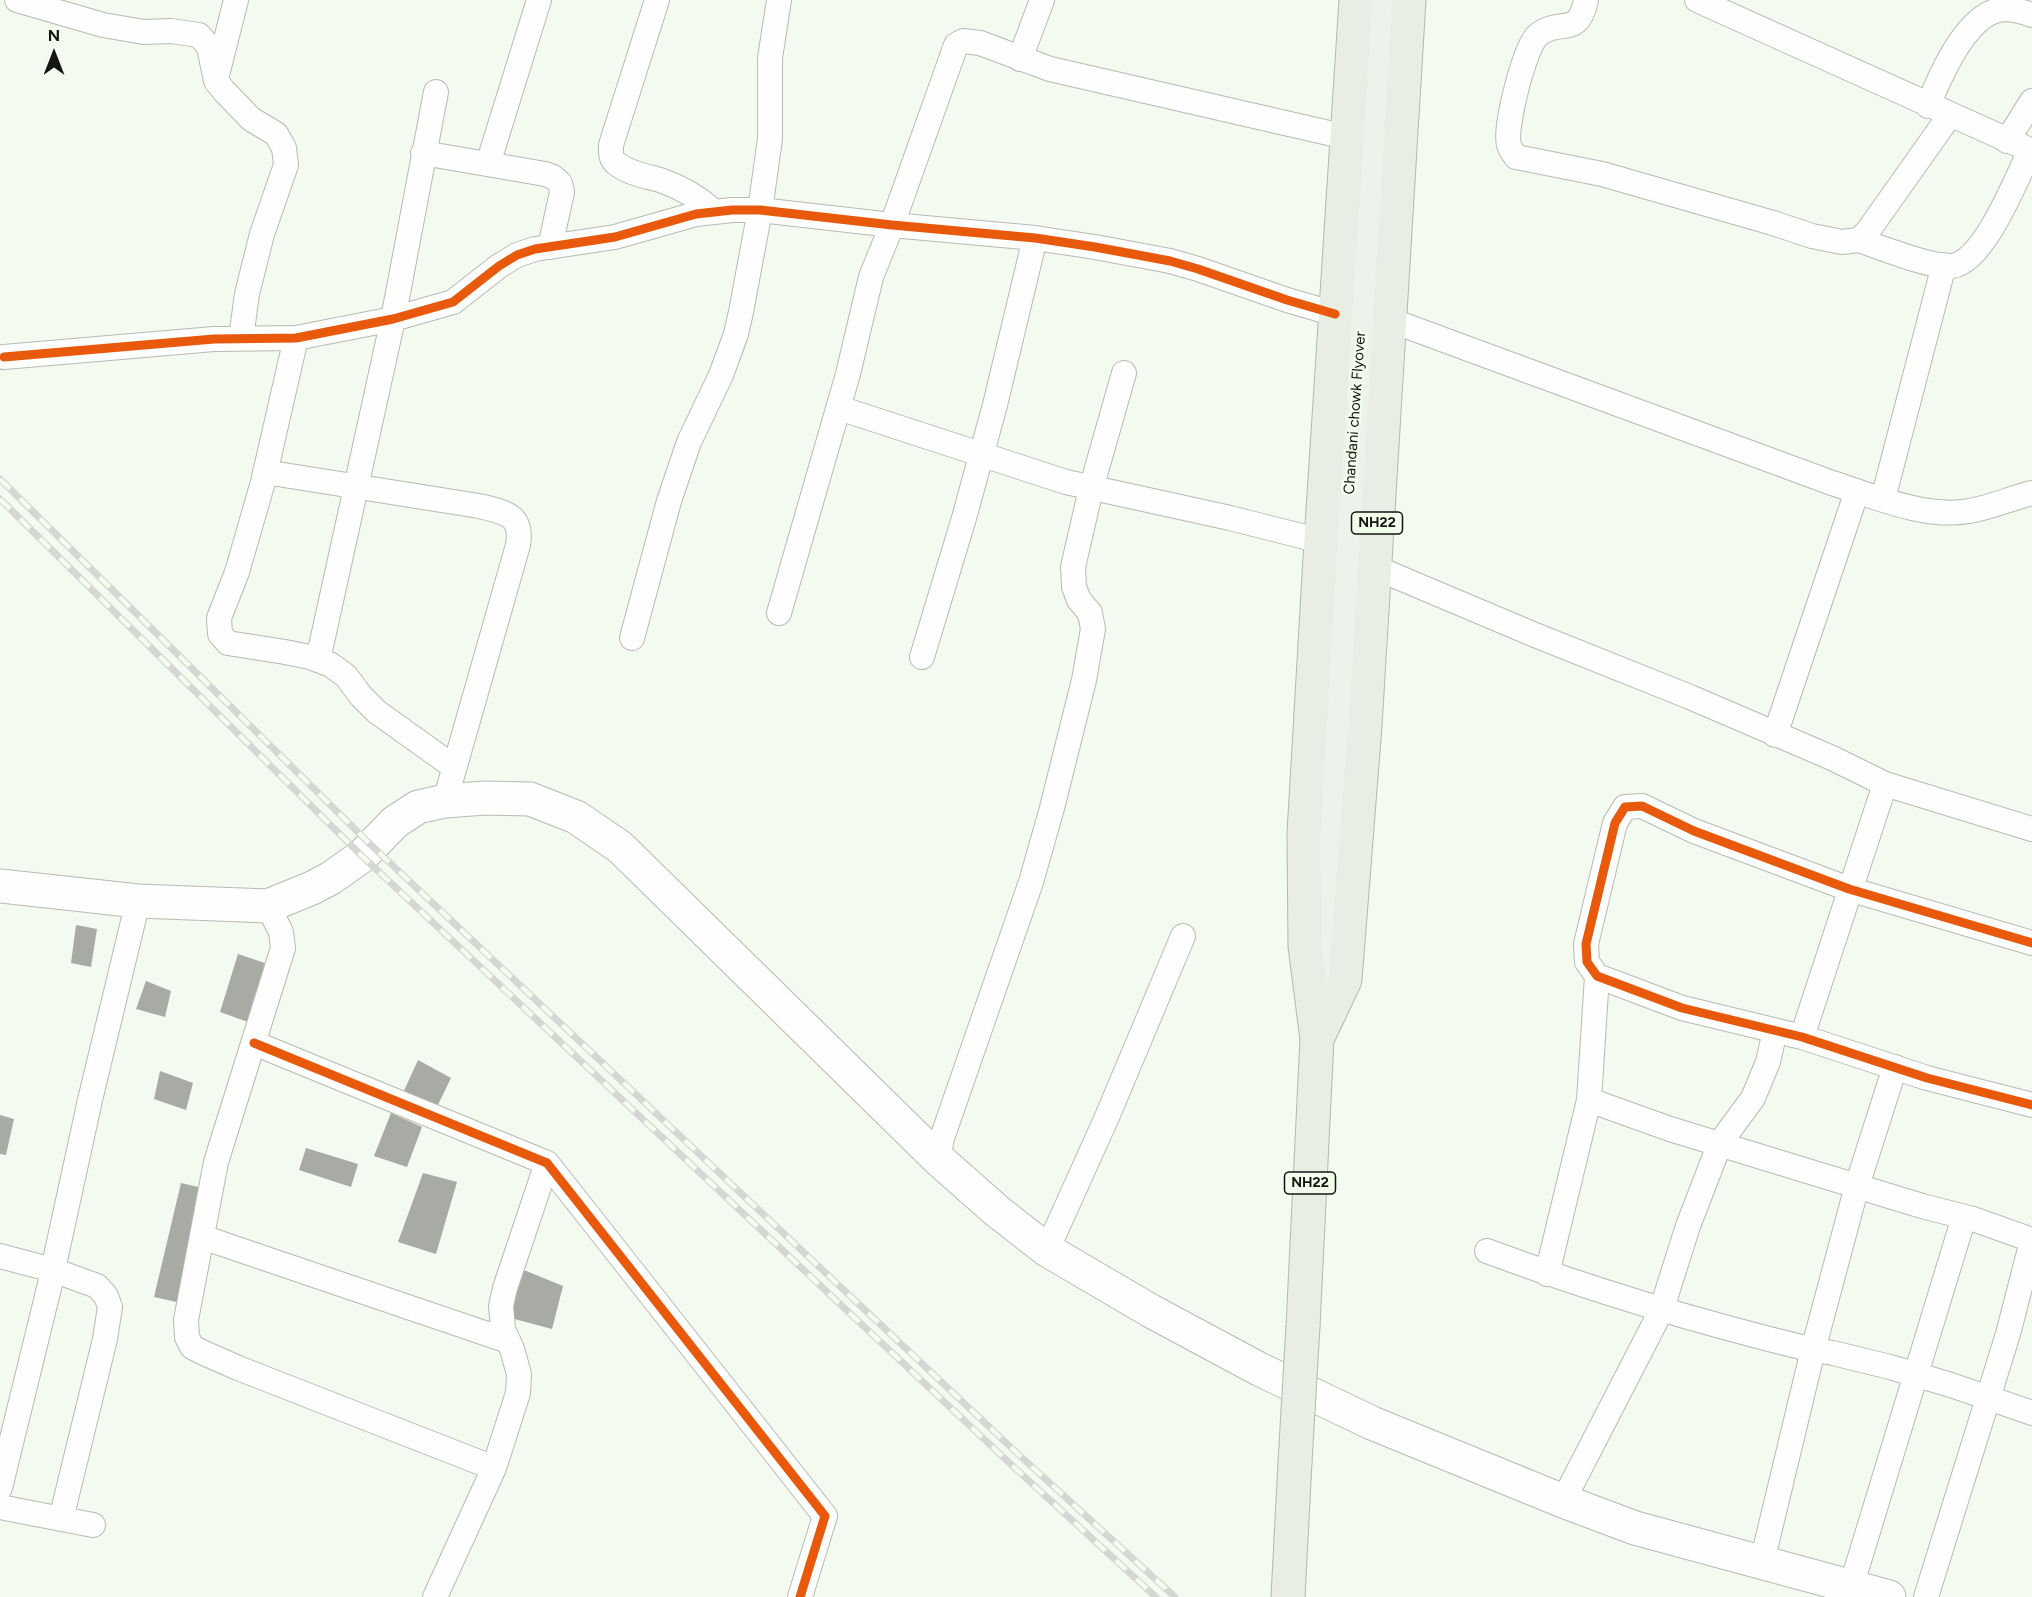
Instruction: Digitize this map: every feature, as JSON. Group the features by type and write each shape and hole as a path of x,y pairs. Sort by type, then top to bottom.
{"highway":[{"name":"NH22","path":"1288,1597 1304,1326 1317,1039 1305,946 1304,833 1356,0"},
{"name":"NH22","path":"1317,1039 1345,980 1365,726 1409,0"}],"main road":[{"name":"Chandani chowk Flyover","path":"1317,1039 1380,0"},
{"path":"0,886 138,901 268,906 331,878 362,856 395,822 418,807 445,801 485,798 530,799 576,817 620,847 938,1159 997,1211 1047,1250 1151,1311 1259,1369 1372,1423 1635,1528 1889,1597"}],"street":[{"path":"17,0 103,25 144,32 171,31 199,35 209,47 216,81 244,113 276,134 285,148 286,165 262,234 247,294 241,338"},
{"path":"216,81 236,0"},
{"path":"488,165 539,0"},
{"path":"657,0 611,145 611,157 628,170 664,182 699,198 713,211"},
{"path":"632,638 669,501 689,442 736,334 760,210 770,139 770,58 779,0"},
{"path":"1020,58 1042,0"},
{"path":"1586,0 1582,16 1571,25 1552,28 1537,35 1529,48 1508,128 1509,146 1516,157 1602,174 1812,236 1842,242 1859,240 1903,256 1944,265 1952,266 1968,258 1981,246 2031,151 1708,2"},
{"path":"1859,240 1868,231 1939,110 1939,81 1958,47 1987,7 1996,10 2015,10 2032,15"},
{"path":"779,613 839,408 871,277 892,225 956,45 963,41 980,44 1050,69 1346,137"},
{"path":"318,660 393,319 436,92"},
{"path":"2007,141 2032,101"},
{"path":"423,153 553,177 560,183 562,192 550,247"},
{"path":"4,357 241,338 296,338 393,319 453,302 517,255 535,249 615,237 713,211 760,210 1035,238 1170,261 1335,314"},
{"path":"922,657 964,518 1035,238"},
{"path":"1883,499 1944,265"},
{"path":"1390,320 1883,499 1942,513 1969,512 2032,493"},
{"path":"296,338 266,472 237,572 219,618 220,634 228,643 285,652 331,665 346,676 376,712 454,767"},
{"path":"938,1159 942,1138 970,1063 1037,861 1084,680 1093,629 1090,613 1079,600 1074,587 1073,567 1091,489 1124,373"},
{"path":"839,408 1091,489 1321,541"},
{"path":"266,472 504,512 515,521 520,532 507,586 445,801"},
{"path":"1775,735 1857,491"},
{"path":"1374,567 1545,640 1690,697 1832,758 1885,784 2032,829"},
{"path":"1802,1037 1885,784"},
{"path":"2032,943 1849,889 1694,831 1642,806 1625,807 1615,823 1586,944 1587,962 1597,976 1682,1008 1802,1037 1895,1067 2032,1105"},
{"path":"0,1488 138,901"},
{"path":"268,906 280,932 283,948 216,1162 186,1320 187,1337 192,1347 238,1368 494,1468"},
{"path":"1047,1250 1107,1117 1183,936"},
{"path":"1547,1274 1589,1100 1597,976"},
{"path":"1563,1501 1661,1311 1682,1243 1720,1143 1753,1098 1768,1062 1775,1031"},
{"path":"254,1043 547,1163 825,1516 800,1597"},
{"path":"1761,1562 1812,1350 1857,1186 1895,1067"},
{"path":"1589,1100 1670,1129 1964,1216 2032,1240 2008,1334 1926,1597"},
{"path":"435,1597 494,1468 518,1393 519,1374 503,1329 501,1306 547,1163"},
{"path":"1851,1587 1964,1216"},
{"path":"202,1237 508,1341"},
{"path":"1487,1251 1547,1274 1661,1311 1812,1350 1860,1358 1951,1385 2032,1413"},
{"path":"0,1256 53,1270 97,1286 106,1296 110,1307 105,1339 61,1519"},
{"path":"0,1507 93,1525"}],"building":[{"path":"76,925 97,929 91,967 71,963"},
{"path":"238,954 265,963 248,1022 220,1012"},
{"path":"146,981 171,991 165,1017 136,1009"},
{"path":"418,1060 451,1078 436,1109 403,1093"},
{"path":"160,1071 193,1083 186,1110 154,1099"},
{"path":"391,1113 422,1127 407,1167 374,1156"},
{"path":"0,1115 14,1119 6,1155 0,1154"},
{"path":"306,1148 358,1164 351,1187 299,1170"},
{"path":"423,1173 457,1182 436,1254 398,1242"},
{"path":"181,1183 207,1189 181,1303 154,1297"},
{"path":"519,1268 563,1286 552,1329 507,1317"}],"railway":[{"path":"0,479 371,845 1018,1454 1175,1597"},
{"path":"0,499 362,856 1016,1469 1156,1597"}],"cycle path":[{"path":"4,357 214,339 296,338 393,319 453,302 499,266 517,255 535,249 615,237 696,214 732,210 760,210 1035,238 1095,247 1170,261 1335,314"},
{"path":"2032,943 1849,889 1694,831 1642,806 1625,807 1615,823 1586,944 1587,962 1597,976 1682,1008 1802,1037 1927,1078 2032,1105"},
{"path":"254,1043 547,1163 825,1516 800,1597"}]}
